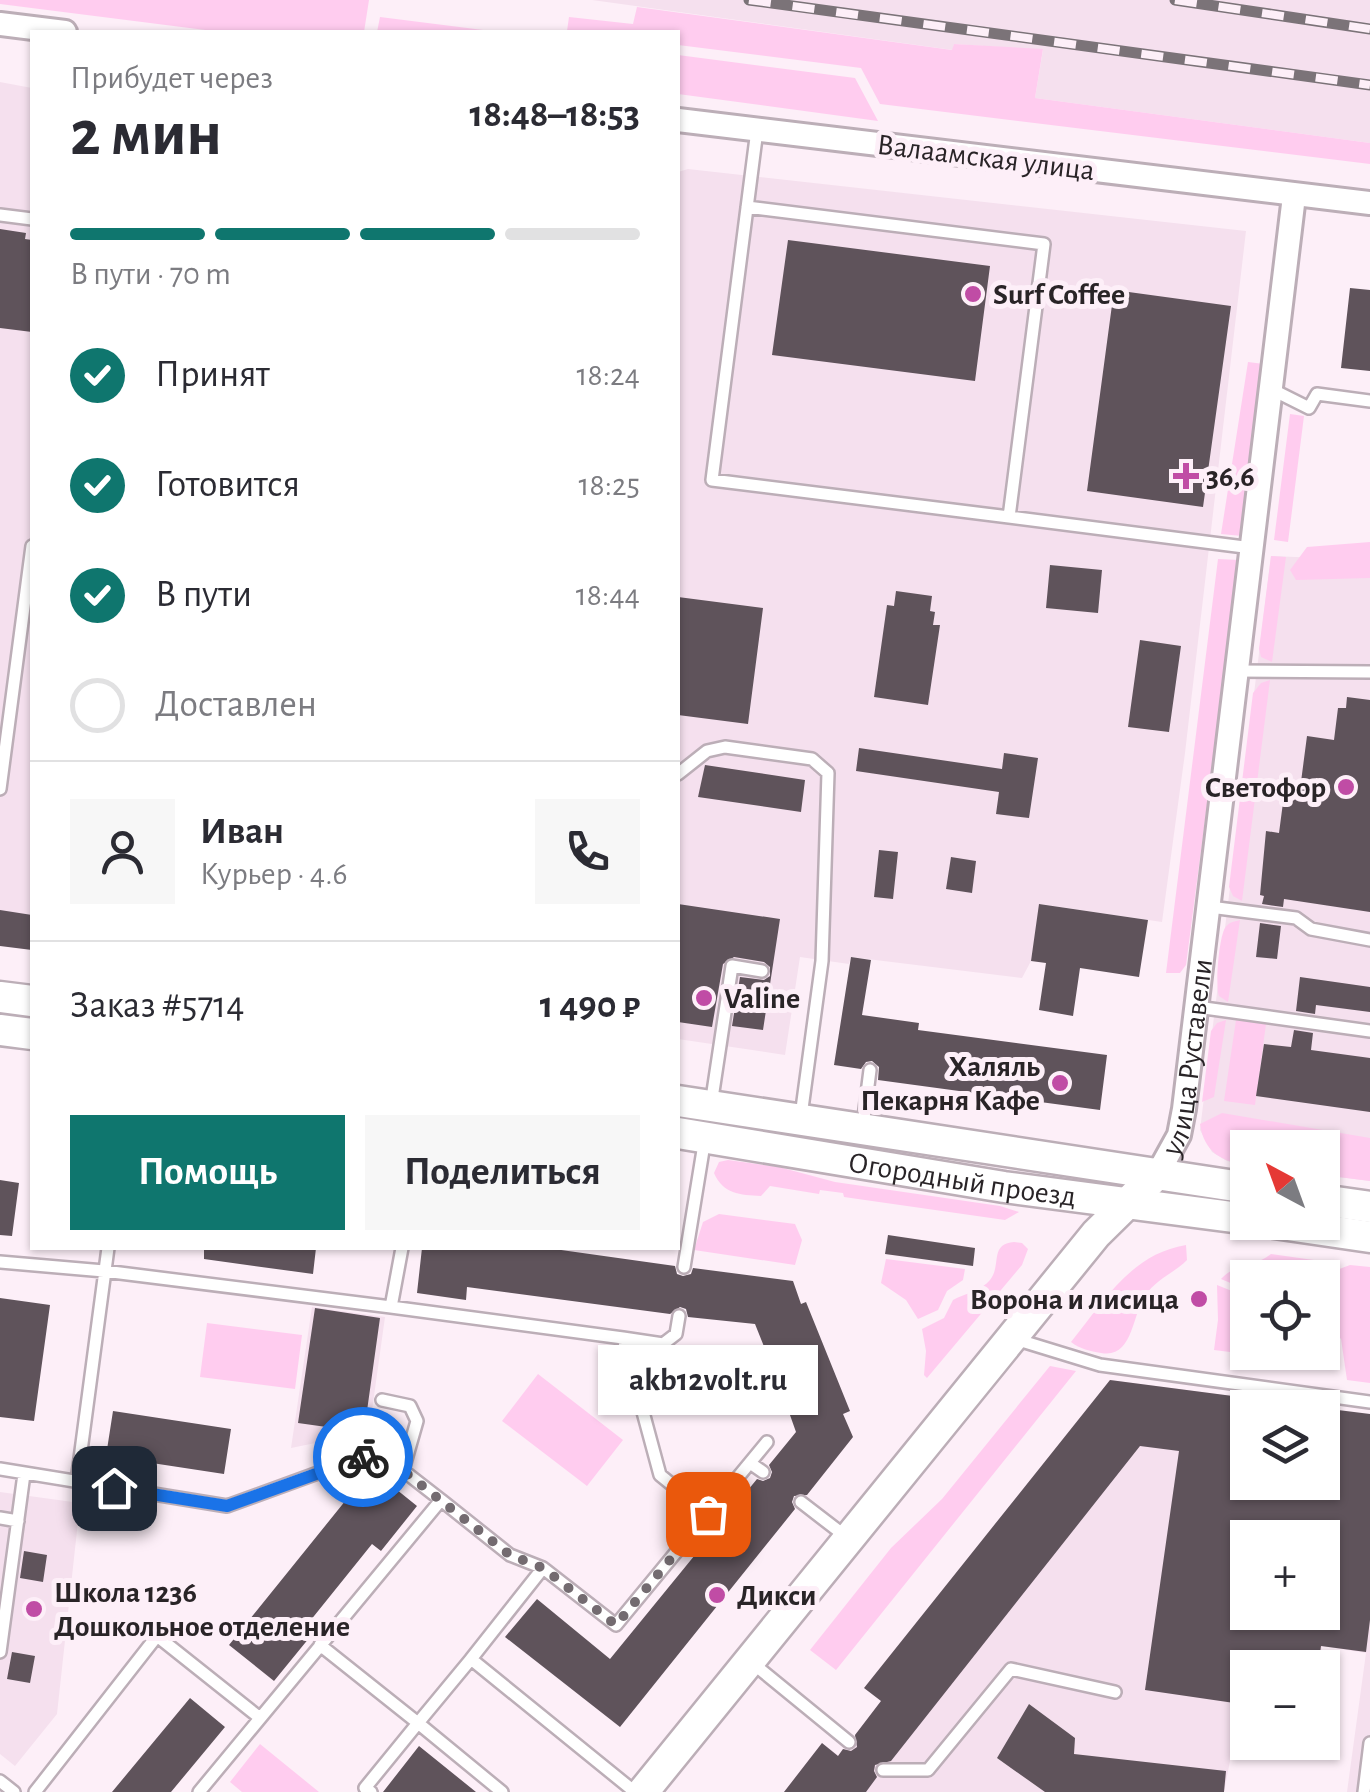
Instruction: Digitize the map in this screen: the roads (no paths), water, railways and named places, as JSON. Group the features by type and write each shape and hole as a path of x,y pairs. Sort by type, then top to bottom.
{"main road":[{"path":"0,997 30,1002"},
{"path":"0,1030 30,1034"},
{"name":"Огородный проезд","path":"680,1101 1230,1185"},
{"name":"Огородный проезд","path":"691,1135 1004,1187 1230,1217"},
{"name":"улица Руставели","path":"639,1792 850,1540 1096,1234 1158,1174"},
{"path":"1340,1203 1370,1207"},
{"path":"1340,1233 1370,1237"}],"street":[{"path":"0,24 49,30"},
{"name":"Валаамская улица","path":"680,120 1370,203"},
{"name":"улица Руставели","path":"1158,1174 1179,1134 1197,1007 1294,196"}],"lane":[{"path":"757,130 712,480 1252,548"},
{"path":"747,207 1044,244 1010,517"},
{"path":"0,215 30,220"},
{"path":"1271,389 1309,408 1316,394 1370,400"},
{"path":"0,789 30,561"},
{"path":"1238,670 1370,672"},
{"path":"680,772 700,756 725,746 812,759 828,773 822,960 800,1120"},
{"path":"1210,907 1296,918 1310,930 1370,940"},
{"path":"711,1106 732,966 762,971"},
{"path":"1197,1007 1370,1031"},
{"path":"862,1130 870,1070"},
{"path":"684,1267 691,1135"},
{"path":"77,1482 108,1250"},
{"path":"391,1307 402,1250"},
{"path":"0,1262 104,1271 664,1344 676,1334 680,1316"},
{"path":"623,1338 660,1475 708,1514"},
{"path":"1011,1338 1100,1365 1370,1402"},
{"path":"382,1400 410,1406 416,1414 418,1421 403,1470"},
{"path":"0,1469 227,1506 378,1451 510,1555 543,1568 616,1625 767,1442"},
{"path":"750,1463 763,1472"},
{"path":"0,1652 24,1474"},
{"path":"199,1792 441,1500"},
{"path":"801,1502 850,1540"},
{"path":"0,1518 18,1521"},
{"path":"371,1792 365,1788 543,1568"},
{"path":"35,1792 156,1636 260,1718"},
{"path":"320,1646 502,1792"},
{"path":"471,1660 639,1792"},
{"path":"750,1661 849,1742"},
{"path":"883,1770 928,1770 1011,1669 1116,1692"},
{"path":"1364,1792 1370,1744"},
{"path":"0,1781 14,1792"}],"railway":[{"path":"749,0 1370,85"},
{"path":"1175,0 1370,29"}],"place":[{"name":"Surf Coffee","path":"973,294"},
{"name":"36,6","path":"1186,476"},
{"name":"Светофор","path":"1346,787"},
{"name":"Valine","path":"704,998"},
{"name":"Халяль Пекарня Кафе","path":"1060,1083"},
{"name":"Ворона и лисица","path":"1199,1299"},
{"name":"akb12volt.ru","path":"708,1514"},
{"name":"Дикси","path":"717,1595"},
{"name":"Школа 1236 Дошкольное отделение","path":"34,1609"}]}
